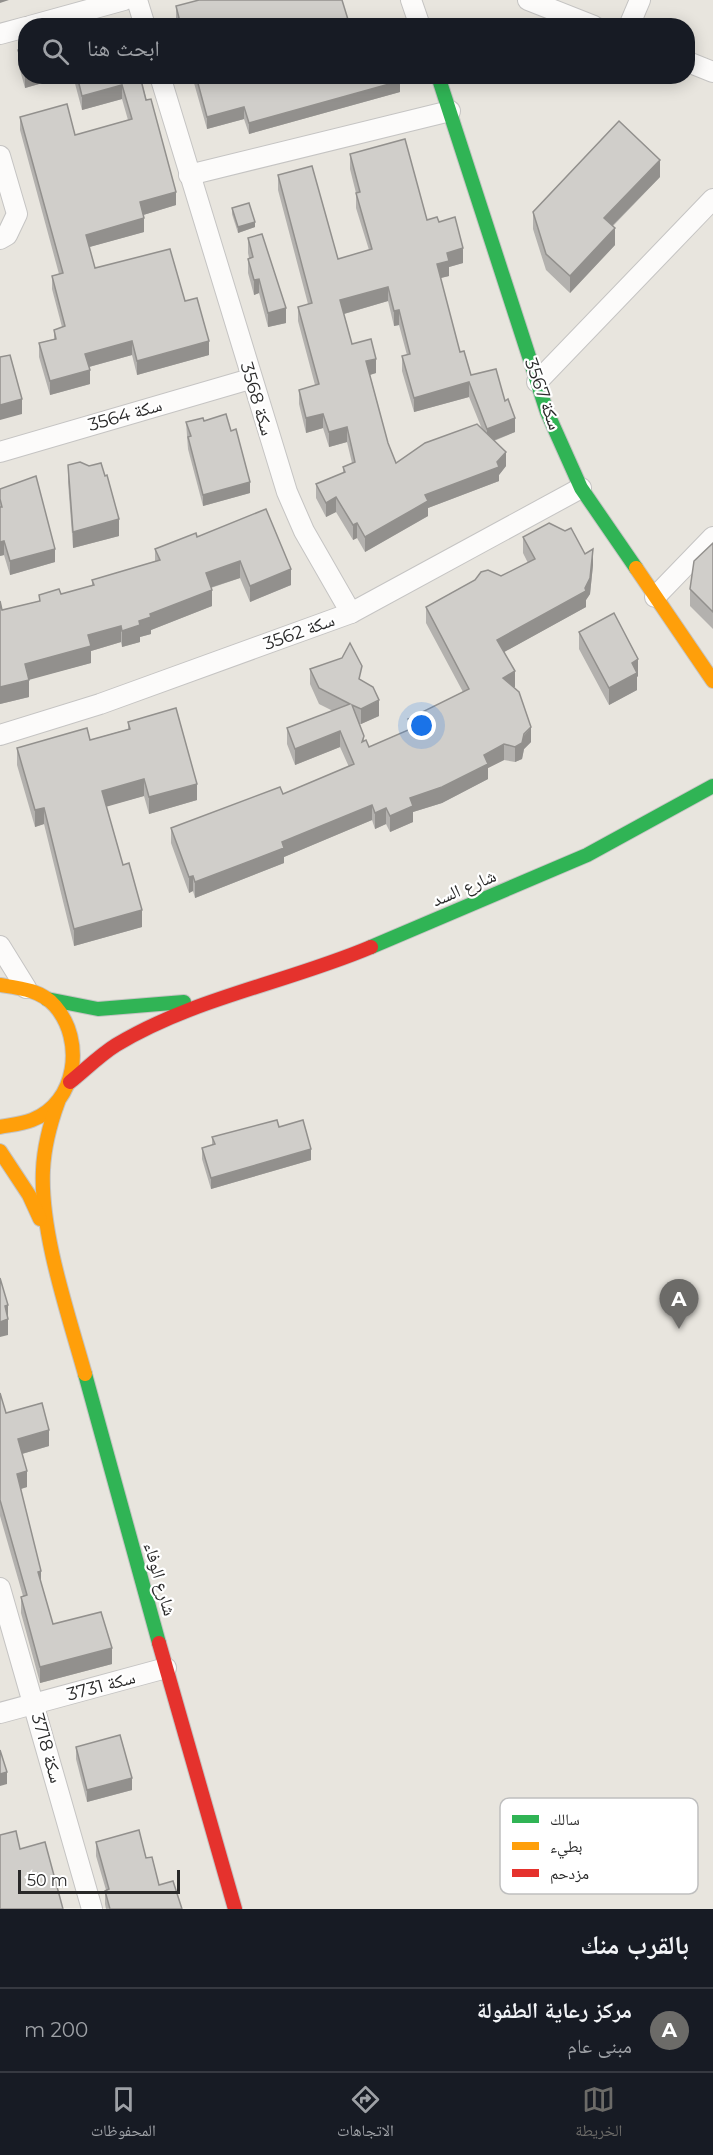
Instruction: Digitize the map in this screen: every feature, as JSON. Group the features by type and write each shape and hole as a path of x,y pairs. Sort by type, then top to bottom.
{"street":[{"path":"59,18 124,0"},
{"path":"137,0 143,18"},
{"path":"411,0 417,18"},
{"path":"528,0 574,18"},
{"path":"632,18 640,0"},
{"path":"0,34 18,29"},
{"path":"695,65 713,72"},
{"name":"سكة 3568","path":"162,84 250,379 287,492 304,531 351,613"},
{"name":"سكة 3567","path":"441,84 547,412 581,488 713,681"},
{"path":"189,175 450,111"},
{"path":"0,156 17,214 7,234 0,239"},
{"path":"537,382 713,199"},
{"name":"سكة 3564","path":"0,452 250,379"},
{"name":"سكة 3562","path":"0,735 100,704 351,613 581,488"},
{"path":"655,597 713,537"},
{"name":"شارع السد","path":"70,1082 114,1046 218,997 342,959 587,855 713,786"},
{"path":"0,946 26,988"},
{"path":"0,986 26,988 46,999 63,1015 73,1036 75,1059 70,1082 58,1102 40,1118 18,1126 0,1127"},
{"name":"شارع السد","path":"46,999 70,1006 118,1009 218,997"},
{"name":"شارع الوفاء","path":"58,1102 47,1135 43,1172 43,1190 55,1257 119,1500 235,1909"},
{"name":"شارع الوفاء","path":"0,1151 29,1195 55,1257"},
{"name":"سكة 3718","path":"0,1588 92,1909"},
{"name":"سكة 3731","path":"0,1713 166,1668"}],"building":[{"path":"199,0 342,0 348,18 179,18 176,6"},
{"path":"79,84 142,84 146,100 151,99 176,192 140,202 144,218 86,235 95,268 170,249 185,301 197,298 209,341 137,361 132,341 85,354 90,370 50,381 39,343 56,339 54,330 65,326 52,276 63,273 20,117 67,104 75,135 132,119 122,85 82,96"},
{"path":"198,84 389,84 249,123 244,107 207,117"},
{"path":"619,121 660,160 604,218 615,228 570,276 546,254 533,212"},
{"path":"405,139 427,220 437,217 439,222 455,217 463,248 447,253 449,261 437,264 460,352 464,351 471,375 496,369 505,401 508,399 515,418 487,429 469,382 414,398 402,356 410,354 399,310 394,311 388,287 340,300 352,344 371,339 376,359 366,361 388,443 396,463 425,443 477,424 506,452 497,462 499,467 425,495 428,501 365,537 357,523 353,525 336,497 326,503 316,484 345,472 343,467 355,462 347,427 329,432 323,414 306,418 299,390 319,384 298,307 312,303 278,175 312,166 338,259 372,249 356,193 360,192 350,154"},
{"path":"249,203 255,222 238,227 232,208"},
{"path":"262,234 286,308 268,313 259,279 254,280 248,259 253,257 248,238"},
{"path":"10,355 22,399 0,405 0,357"},
{"path":"226,414 231,431 236,429 250,482 203,495 186,422 203,418 204,421"},
{"path":"80,462 89,466 101,463 105,476 107,475 119,519 73,532 68,465"},
{"path":"36,476 55,549 10,561 4,541 0,542 0,507 2,507 0,489"},
{"path":"266,509 291,569 250,586 240,561 206,573 212,590 150,614 151,617 139,621 140,625 122,631 121,626 88,635 91,646 25,664 29,680 0,687 0,601 2,610 40,601 39,595 59,589 61,594 94,585 92,580 160,560 155,549 196,533 197,537"},
{"path":"549,523 565,531 571,528 585,554 593,549 590,578 585,588 586,591 497,640 515,671 503,678 519,692 531,727 524,734 522,743 515,747 504,744 484,755 488,764 442,787 410,798 413,806 390,816 386,808 375,813 372,805 282,842 284,848 195,882 193,876 189,877 171,828 280,787 283,794 354,764 340,731 295,749 287,728 350,704 319,688 310,669 342,658 350,643 362,666 359,679 373,687 379,700 361,709 352,705 364,736 362,742 366,740 369,747 413,728 408,719 469,689 426,607 475,580 481,572 488,570 501,576 535,559 523,537"},
{"path":"713,543 713,612 690,589 694,561"},
{"path":"614,613 638,659 632,663 637,673 609,688 579,632"},
{"path":"176,708 197,784 149,797 144,779 102,791 123,865 129,863 142,910 74,929 44,808 35,810 17,748 87,728 90,740 130,729 128,722"},
{"path":"277,1120 279,1127 303,1120 311,1149 211,1178 202,1148 215,1144 212,1137"},
{"path":"0,1278 8,1305 5,1306 8,1319 0,1322"},
{"path":"0,1393 6,1413 42,1403 49,1430 18,1439 27,1471 17,1474 41,1571 38,1572 53,1624 101,1612 112,1648 40,1667 21,1597 27,1595 0,1500"},
{"path":"120,1735 132,1778 87,1790 76,1747"},
{"path":"0,1750 7,1772 0,1774"},
{"path":"139,1830 146,1858 152,1857 159,1885 173,1881 182,1909 110,1909 105,1891 109,1889 96,1842"},
{"path":"16,1831 20,1849 45,1842 63,1909 0,1909 0,1835"}],"traffic: fast":[{"path":"441,84 547,412 581,488 636,568"},
{"path":"371,947 587,855 713,786"},
{"path":"47,999 98,1009 184,1002"},
{"path":"85,1374 159,1643"}],"traffic: slow":[{"path":"636,568 713,681"},
{"path":"0,985 30,991 43,996 55,1006 64,1020 73,1053 72,1069 59,1100 47,1112 32,1120 0,1127"},
{"path":"58,1102 45,1152 43,1194 50,1246 85,1374"},
{"path":"0,1151 29,1195 40,1219"}],"traffic: jam":[{"path":"70,1082 110,1049 146,1028 209,1002 307,971 371,947"},
{"path":"159,1643 235,1909"}],"place":[{"name":"مركز رعاية الطفولة","path":"679,1329"}]}
